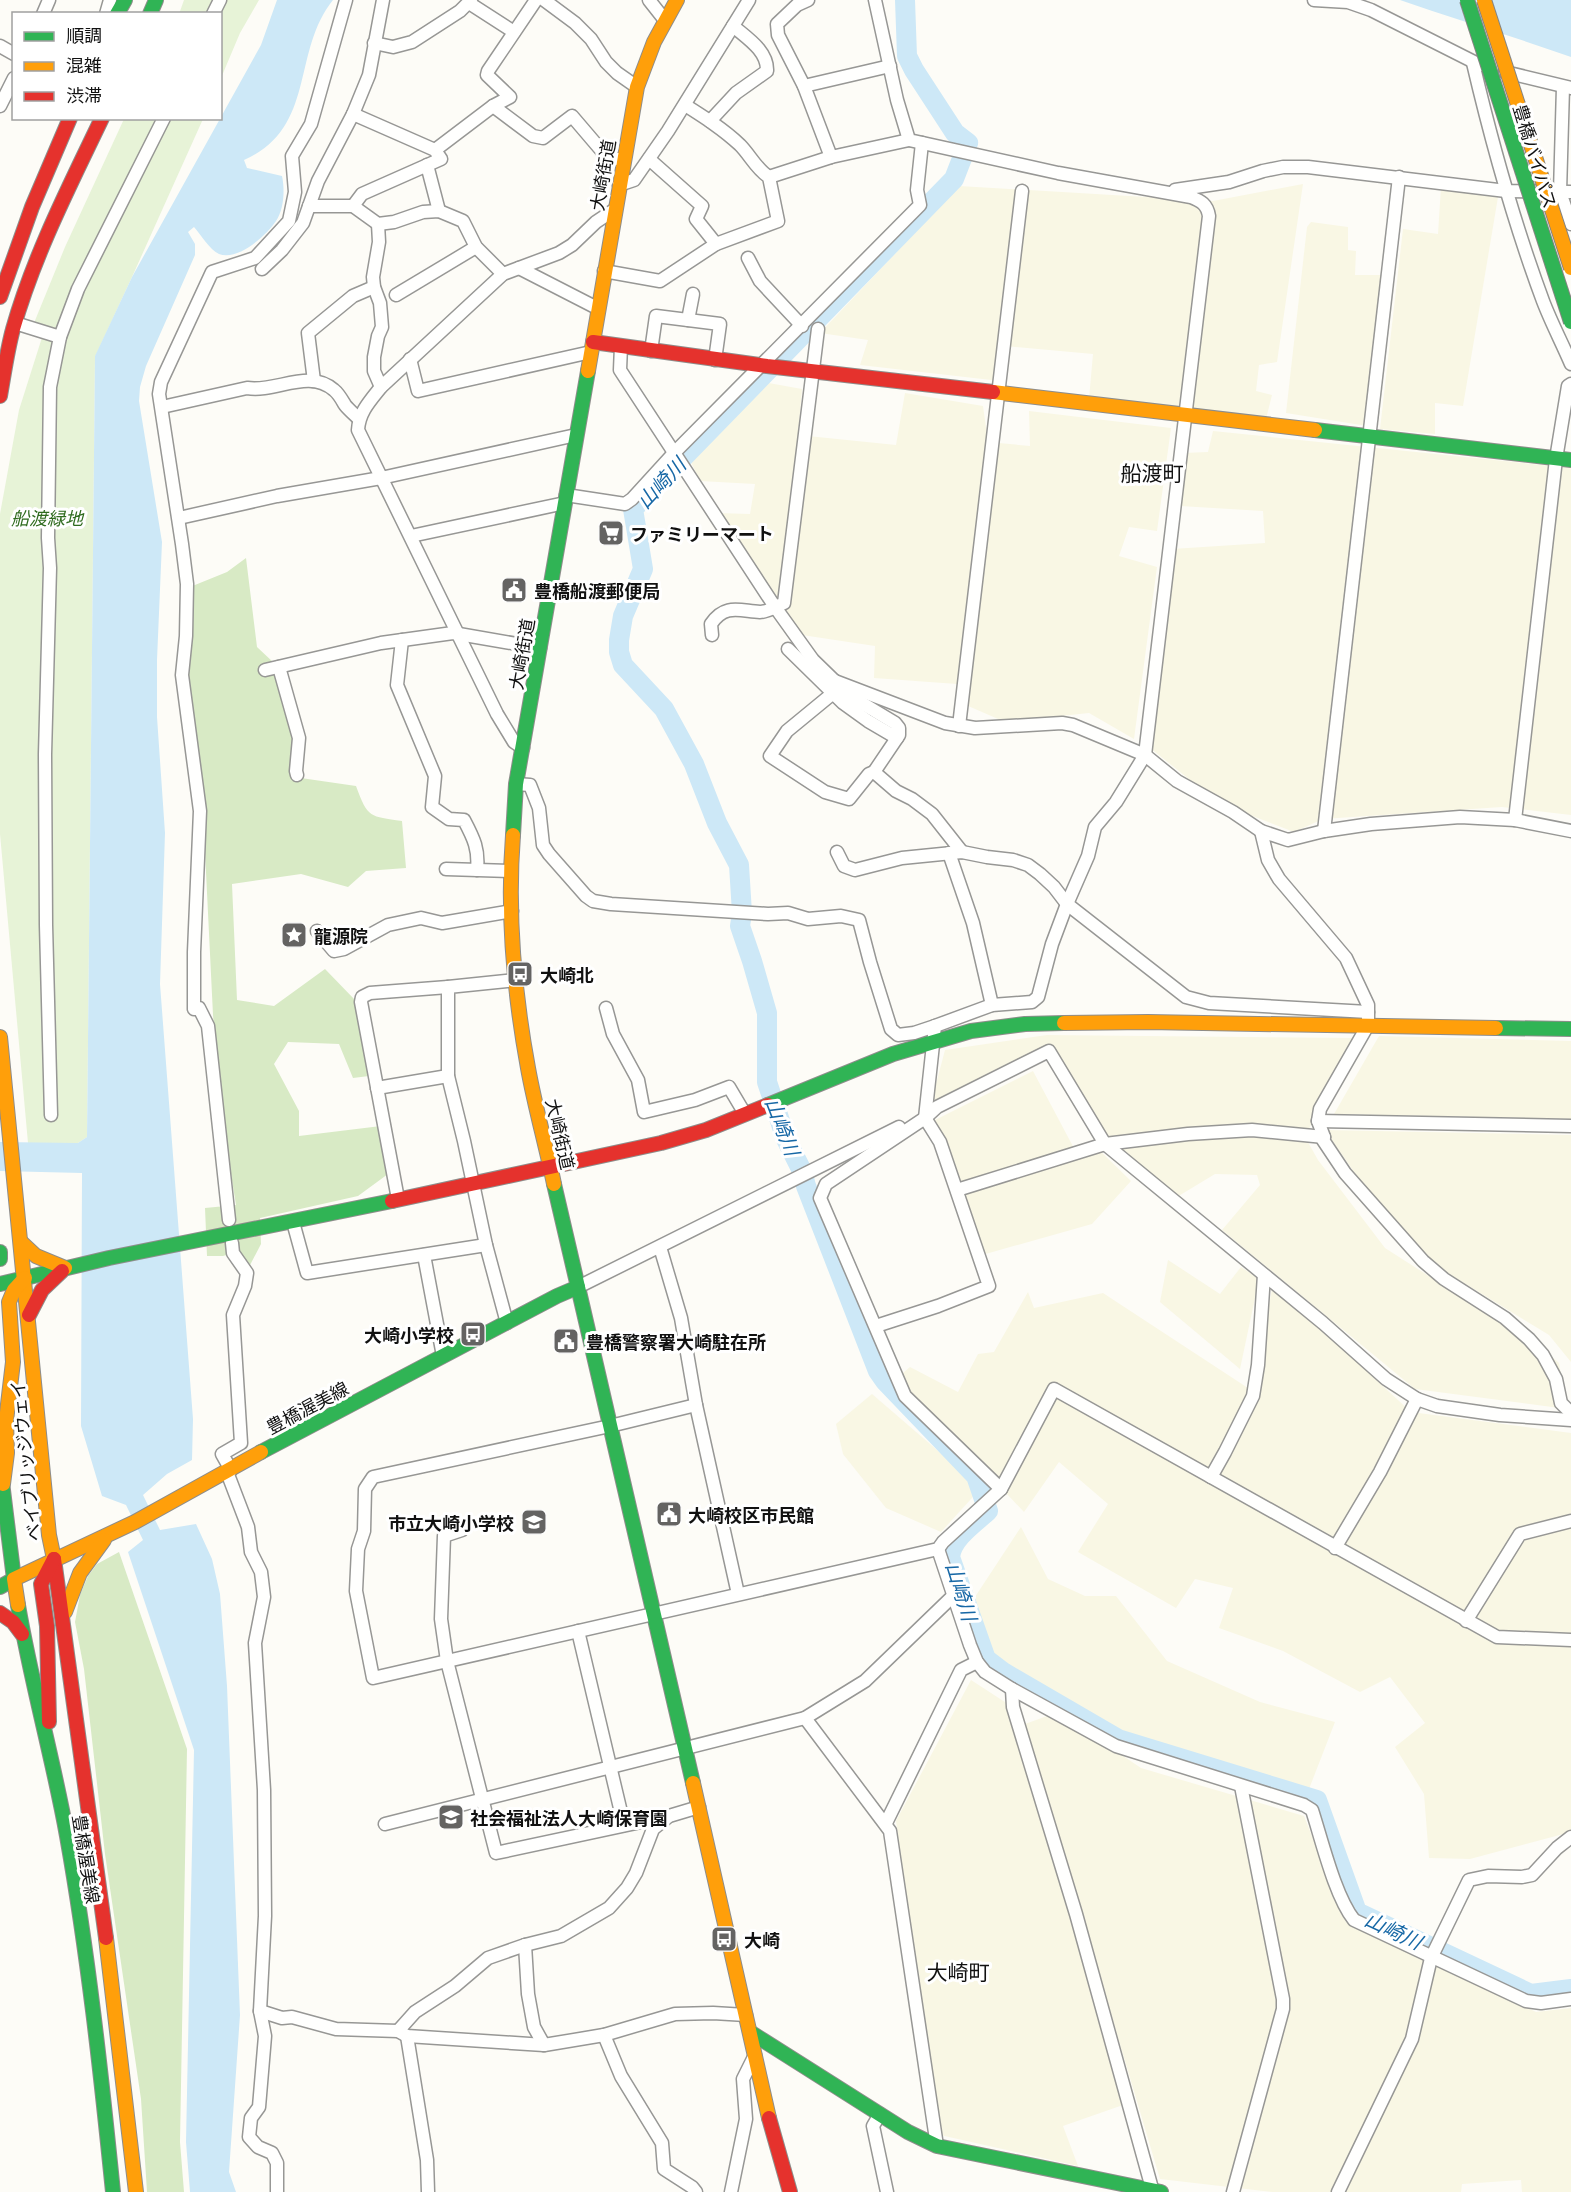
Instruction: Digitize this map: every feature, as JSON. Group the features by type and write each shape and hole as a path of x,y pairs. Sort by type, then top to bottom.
{"main road":[{"name":"大崎街道","path":"676,0 664,19 640,72 636,87 516,784 510,871 512,911 516,980 528,1068 774,2140 790,2192"},
{"name":"豊橋バイパス","path":"1467,0 1571,322"},
{"name":"豊橋バイパス","path":"1484,0 1571,268"},
{"path":"0,396 15,323 30,276 101,120"},
{"path":"0,297 32,207 68,122"},
{"path":"592,347 621,346 715,360 997,394 1571,460"},
{"path":"0,1284 550,1166 622,1153 678,1139 706,1130 893,1054 971,1031 1026,1024 1368,1018 1571,1029"},
{"name":"ベイブリッジウェイ","path":"0,1037 12,1139 49,1535 54,1559"},
{"path":"21,1242 36,1256 72,1267"},
{"path":"0,1252 0,1259"},
{"path":"28,1315 42,1290 55,1276 72,1267"},
{"path":"3,1484 13,1345 9,1302 14,1290 25,1278"},
{"name":"豊橋渥美線","path":"113,2192 95,2028 67,1836 22,1634 14,1580 135,1522 287,1437 578,1287"},
{"name":"ベイブリッジウェイ","path":"0,1463 14,1580"},
{"path":"63,1622 68,1598 78,1573 90,1555 112,1532"},
{"path":"49,1756 47,1626 41,1584 54,1559"},
{"name":"豊橋渥美線","path":"54,1559 136,2192"},
{"path":"0,1587 14,1580"},
{"path":"0,1613 13,1622 22,1634"},
{"path":"750,2032 908,2132 937,2146 1156,2192"},
{"path":"129,2125 130,2192"}],"street":[{"path":"229,1220 208,1026 199,1008 194,1009 200,811 182,675 186,636 187,584 159,394 161,382 212,272 255,258 289,221 296,192 292,156 311,124 346,0"},
{"path":"262,269 282,250 303,223 318,181 353,114 369,75 383,0"},
{"path":"435,150 493,106 510,96 491,80 487,75 488,70 536,0"},
{"path":"544,0 575,23 591,39 617,74 636,87"},
{"path":"649,0 664,19"},
{"path":"619,186 634,180 649,159 749,0"},
{"path":"808,0 797,5 777,24 778,36 804,86 831,157"},
{"path":"875,0 876,13 897,100 909,140"},
{"path":"1314,0 1348,3 1371,10 1473,63 1567,87 1566,192 1571,225"},
{"path":"374,43 393,47 412,42 470,1 514,32"},
{"path":"710,122 736,93 768,68 759,47 733,26"},
{"path":"759,47 778,36"},
{"path":"1473,63 1506,191 1543,302 1571,364"},
{"path":"804,86 890,66"},
{"path":"0,106 12,82"},
{"path":"516,784 530,785 539,808 543,844 556,863 593,901 741,913 788,914 808,919 841,916 859,920 891,1029 898,1035 914,1033 992,1005 1032,1002 1038,997 1052,944 1088,856 1095,827 1116,802 1144,755 1209,216 1208,208 1201,201 909,140 831,157 769,177 762,173 741,147 725,132 685,105"},
{"path":"493,106 533,136 543,138 572,116 607,157 623,160"},
{"path":"353,114 435,150 441,159 362,194 353,206"},
{"path":"51,1115 46,925 45,754 50,568 48,538 50,387 60,338 78,290 163,120"},
{"path":"411,536 565,499 625,504 632,499 677,458 769,366 802,326 920,205 917,190 922,143"},
{"path":"649,159 702,206 696,219 716,244"},
{"path":"427,165 439,211"},
{"path":"1159,192 1229,182 1283,167 1308,167 1506,191 1566,192"},
{"path":"604,271 660,280 716,244 776,223 778,221 769,177"},
{"path":"1324,831 1399,177"},
{"path":"959,726 1022,191"},
{"path":"292,206 308,208 353,206 378,224 394,222 423,212 439,211 463,221 476,247 503,274"},
{"path":"523,748 514,742 497,714 358,430 359,419 381,387 503,274 565,249 596,222 614,210"},
{"path":"378,224 380,242 374,287 380,303 382,327 378,336 374,371 381,387"},
{"path":"396,295 476,247"},
{"path":"748,258 760,281 802,326"},
{"path":"519,268 597,308"},
{"path":"314,381 308,333 353,296 374,287"},
{"path":"688,320 693,294"},
{"path":"651,351 656,316 720,324 715,360"},
{"path":"15,323 60,338"},
{"path":"712,635 711,624 722,612 745,609 762,612 784,603 818,330"},
{"path":"621,346 620,370 775,607 834,688 959,726 975,728 1067,724 1144,755 1177,781 1233,812 1261,831 1288,840 1324,831 1371,824 1460,817 1515,820 1571,831"},
{"path":"410,359 418,391 592,347"},
{"path":"162,407 247,388 255,389 314,381 336,391 347,408 359,419"},
{"path":"1515,820 1556,459 1568,386 1571,384"},
{"path":"178,518 277,496 381,478 576,435"},
{"path":"266,670 381,643 453,633 540,648"},
{"path":"402,640 397,685 435,776 432,807 449,819 464,820 474,838 478,855 477,870"},
{"path":"788,649 834,688 895,723 899,728 897,738 874,772 869,774 849,799 825,792 770,756 787,731 834,688"},
{"path":"279,667 299,738 297,775"},
{"path":"874,772 896,791 928,810 947,830 956,852 992,1005"},
{"path":"1261,831 1268,860 1279,879 1346,958 1368,1005 1368,1018 1320,1109 1318,1121 1323,1140 1345,1173 1423,1261 1444,1279 1505,1318 1529,1339 1543,1355 1556,1379 1561,1403 1571,1413"},
{"path":"837,852 844,866 855,870 902,858 956,852 1013,860 1028,865 1054,887 1067,904 1186,997 1197,1001 1368,1018"},
{"path":"446,869 510,871"},
{"path":"317,931 334,951 344,949 388,926 421,918 442,923 512,911"},
{"path":"398,1200 360,1002 362,997 370,993 516,980"},
{"path":"448,987 448,1076 486,1245 507,1323"},
{"path":"606,1008 613,1034 638,1080 644,1112 695,1100 729,1087 745,1114"},
{"path":"876,1326 938,1306 988,1286 940,1142 925,1118 935,1026"},
{"path":"1000,1489 905,1396 820,1198 826,1184 938,1107 1049,1051 1105,1144 1386,1379 1417,1399 1437,1406 1500,1415 1571,1420"},
{"path":"377,1088 448,1076"},
{"path":"578,1287 899,1127 925,1118"},
{"path":"1318,1121 1571,1126"},
{"path":"957,1190 1105,1144 1188,1134 1252,1130 1324,1137"},
{"path":"293,1222 307,1273 486,1245"},
{"path":"232,1242 233,1253 247,1272 245,1286 233,1315 241,1443 222,1454 248,1527 251,1552 261,1572 264,1597 255,1643 264,1790 265,1916 260,2012 265,2036 259,2107 251,2118 249,2137 258,2146 272,2153 276,2163 276,2192"},
{"path":"660,1247 681,1318 696,1405 738,1594"},
{"path":"424,1255 443,1356"},
{"path":"1211,1477 1253,1396 1258,1365 1264,1275"},
{"path":"696,1405 373,1478 365,1489 364,1531 358,1549 356,1591 373,1678 938,1549 1000,1489 1054,1389 1497,1637 1571,1640"},
{"path":"1335,1548 1380,1472 1417,1399"},
{"path":"1466,1621 1520,1534 1571,1521"},
{"path":"462,1530 444,1536 441,1618 447,1661 496,1852 624,1826 699,1807"},
{"path":"938,1549 977,1662 985,1672 1116,1746 1304,1805 1312,1810 1340,1893 1347,1911 1354,1920 1526,2001 1541,2003 1571,1999"},
{"path":"385,1824 805,1718 865,1681 953,1596"},
{"path":"578,1631 624,1826"},
{"path":"886,1823 961,1670 977,1662"},
{"path":"1012,1689 1013,1707 1076,1914 1156,2192"},
{"path":"805,1718 890,1831 937,2146"},
{"path":"1233,2192 1283,2010 1283,1999 1241,1786"},
{"path":"428,2192 427,2160 403,2033 415,2012 455,1986 488,1958 561,1936 609,1908 627,1888 636,1873 653,1829 669,1816"},
{"path":"1338,2192 1412,2039 1431,1957 1469,1880 1488,1876 1532,1875 1557,1848 1571,1837"},
{"path":"525,1945 528,1994 534,2027 544,2045"},
{"path":"260,2012 282,2018 292,2017 336,2029 544,2045 604,2035 675,2014 746,2015"},
{"path":"604,2035 621,2076 662,2143 664,2169 696,2192"},
{"path":"731,2192 746,2119 743,2079 755,2055"},
{"path":"880,2114 873,2126 887,2192"}],"shaded area":[{"path":"1303,184 1277,362 1259,365 1256,391 1272,395 1266,419 1089,399 1093,354 1005,346 1000,381 860,365 868,340 820,333 959,186 1213,201"},
{"path":"1441,187 1498,197 1463,406 1435,403 1435,434 1380,429 1403,229 1438,234"},
{"path":"1311,222 1348,227 1348,250 1356,251 1355,275 1381,275 1367,426 1286,413 1307,227"},
{"path":"763,382 802,389 798,435 896,445 905,393 983,406 988,442 1030,446 1029,411 1171,428 1157,531 1129,527 1119,556 1157,567 1134,739 1089,713 1005,722 959,702 957,684 874,678 875,646 802,635 717,513 750,514 755,484 700,481 689,458"},
{"path":"1213,431 1571,468 1571,815 1502,807 1323,819 1294,832 1219,803 1150,748 1172,549 1265,543 1263,511 1180,506 1183,453 1208,452"},
{"path":"1047,1035 1352,1038 1307,1133 1309,1144 1318,1160 1385,1248 1543,1349 1559,1363 1567,1409 1415,1389 1222,1230 1260,1185 1257,1175 1215,1174 1177,1197 1110,1141 1050,1046 931,1103 945,1050"},
{"path":"1379,1036 1571,1041 1571,1119 1334,1114"},
{"path":"1033,1071 1077,1154 1095,1146 1131,1181 1092,1224 982,1255 935,1120"},
{"path":"1325,1130 1571,1135 1571,1362 1549,1335 1446,1272 1398,1236"},
{"path":"1168,1260 1220,1294 1241,1267 1259,1279 1240,1369 1160,1302"},
{"path":"1273,1285 1411,1412 1571,1433 1571,1832 1470,1859 1429,1858 1424,1794 1395,1747 1425,1723 1390,1677 1360,1692 1283,1651 1219,1628 1233,1588 1195,1579 1176,1608 1078,1552 1108,1504 1059,1462 1024,1512 897,1378 910,1367 958,1392 978,1354 994,1352 1028,1292 1034,1308 1103,1293 1251,1390"},
{"path":"872,1394 981,1488 941,1532 886,1508 843,1454 836,1424"},
{"path":"1021,1527 1048,1579 1085,1596 1116,1596 1167,1661 1260,1702 1335,1722 1309,1789 1123,1732 989,1660 971,1603"},
{"path":"971,1680 1008,1704 1123,2105 1063,2126 1078,2166 940,2135 896,1821"},
{"path":"1058,1712 1141,1768 1304,1816 1346,1922 1536,2012 1571,2008 1571,2192 1522,2192 1521,2180 1462,2184 1461,2192 1273,2192 1160,2179 1025,1724"}],"green space":[{"path":"184,0 259,0 240,33 222,76 222,12 180,12"},
{"name":"船渡緑地","path":"124,120 203,120 95,357 87,1137 78,1143 29,1154 0,834 0,514 19,410 45,328 34,323 65,247"},
{"path":"246,558 257,647 274,663 296,734 294,777 356,786 364,805 372,814 402,821 406,868 366,871 348,887 301,874 232,884 237,1000 274,1006 325,969 356,1001 369,1076 353,1078 339,1044 288,1042 274,1064 299,1111 299,1136 381,1126 388,1174 358,1196 260,1218 261,1244 249,1267 237,1252 223,1256 207,1256 205,1208 236,1205 222,1118 213,1015 203,811 186,675 190,587 227,572"},
{"path":"119,1552 187,1749 180,2142 184,2192 147,2192 141,2099 105,1854 84,1669 75,1622 80,1595 88,1576 97,1564"}],"water":[{"path":"277,0 333,0 320,20 293,109 283,129 267,146 244,160 247,168 282,176 284,193 281,211 266,233 251,246 235,254 219,254 209,246 194,227 188,232 195,244 195,255 146,366 139,401 162,542 157,660 157,717 165,833 160,984 193,1419 192,1460 167,1474 143,1495 160,1530 196,1524 212,1559 220,1594 227,1686 240,2015 229,2172 236,2192 190,2192 186,2142 194,1750 128,1552 143,1540 126,1505 102,1496 81,1426 82,1173 0,1171 0,1142 78,1143 87,1137 95,356 132,277 219,120 222,120 222,115 261,45"},
{"path":"1400,0 1571,0 1571,57 1529,42"}],"waterway":[{"name":"山崎川","path":"905,0 907,56 955,133 968,143 954,179 633,509 643,569 623,616 619,640 619,652 623,665 664,709 694,764 717,823 739,865 742,913 740,926 767,1013 767,1082 786,1139 802,1171 878,1371 976,1476 988,1511 959,1537 950,1557 986,1659 1003,1672 1118,1739 1317,1800 1357,1912 1531,1994 1571,1989"}],"traffic: fast":[{"path":"118,12 125,0"},
{"path":"151,12 156,0"},
{"path":"1467,0 1571,322"},
{"path":"513,835 516,784 588,371"},
{"path":"1315,430 1571,460"},
{"path":"768,1105 893,1054 971,1031 1025,1024 1064,1023"},
{"path":"1496,1028 1571,1029"},
{"path":"261,1452 578,1287 554,1184"},
{"path":"0,1284 109,1258 392,1201"},
{"path":"0,1252 0,1259"},
{"path":"578,1287 693,1783"},
{"path":"0,1587 14,1579 1,1474"},
{"path":"18,1605 75,1880 104,2103 113,2192"},
{"path":"750,2032 908,2132 937,2146 1161,2192"}],"traffic: slow":[{"path":"588,371 637,87 654,42 677,0"},
{"path":"1484,0 1571,268"},
{"path":"993,392 1315,430"},
{"path":"513,835 511,923 519,1010 531,1083 554,1184"},
{"path":"1064,1023 1148,1022 1496,1028"},
{"path":"0,1037 49,1535 54,1559"},
{"path":"21,1242 36,1256 65,1268"},
{"path":"3,1484 7,1453 6,1421 13,1362 9,1302 14,1290 25,1278"},
{"path":"18,1605 14,1579 135,1522 261,1452"},
{"path":"65,1612 80,1573 104,1540"},
{"path":"693,1783 769,2118"},
{"path":"106,1938 136,2192"}],"traffic: jam":[{"path":"0,297 32,207 69,120"},
{"path":"0,396 13,329 31,275 101,120"},
{"path":"593,342 767,366 993,392"},
{"path":"392,1201 661,1143 706,1130 768,1105"},
{"path":"29,1315 42,1290 62,1271"},
{"path":"54,1559 106,1938"},
{"path":"49,1722 47,1626 41,1584 54,1559"},
{"path":"0,1613 13,1622 22,1634"},
{"path":"769,2118 790,2192"}],"place":[{"name":"ファミリーマート","path":"611,533"},
{"name":"豊橋船渡郵便局","path":"514,590"},
{"name":"龍源院","path":"294,935"},
{"name":"大崎北","path":"520,974"},
{"name":"大崎小学校","path":"473,1334"},
{"name":"豊橋警察署大崎駐在所","path":"566,1341"},
{"name":"大崎校区市民館","path":"669,1514"},
{"name":"市立大崎小学校","path":"534,1522"},
{"name":"社会福祉法人大崎保育園","path":"451,1817"},
{"name":"大崎","path":"724,1939"}],"district":[{"name":"船渡町","path":"1152,471"},
{"name":"大崎町","path":"958,1970"}]}
